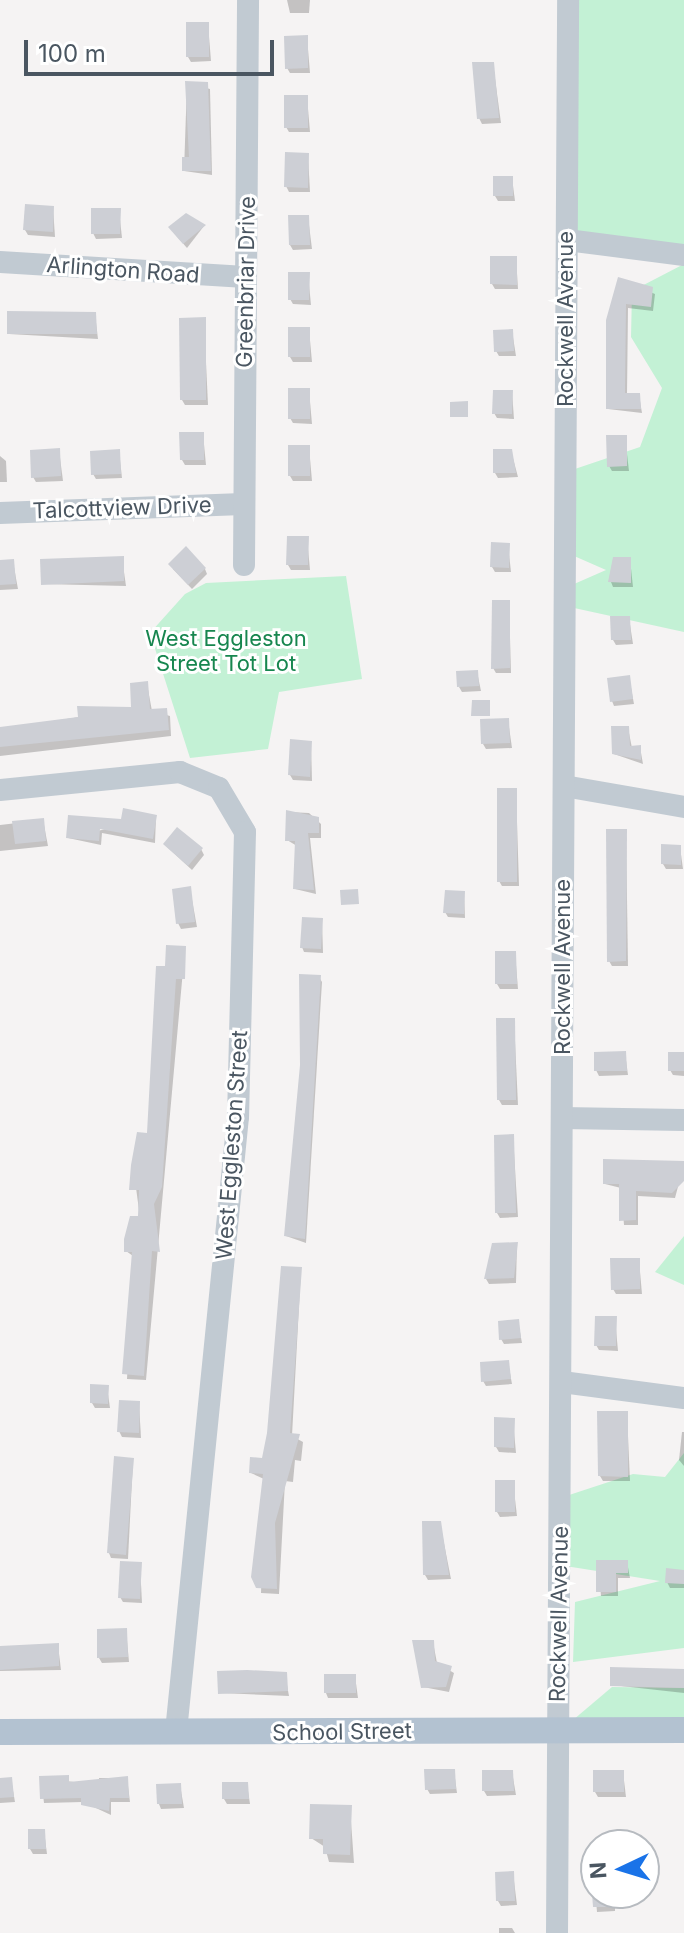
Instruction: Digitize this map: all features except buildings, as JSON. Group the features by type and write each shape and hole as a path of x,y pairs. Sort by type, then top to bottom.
{"main road":[{"name":"School Street","path":"0,1732 684,1730"}],"street":[{"name":"Greenbriar Drive","path":"244,565 248,0"},
{"name":"Rockwell Avenue","path":"557,1933 568,0"},
{"path":"567,240 684,255"},
{"name":"Arlington Road","path":"0,262 246,277"},
{"name":"Talcottview Drive","path":"0,513 243,504"},
{"name":"West Eggleston Street","path":"0,790 180,772 219,788 245,832 238,1117 176,1732"},
{"path":"564,786 684,807"},
{"path":"562,1118 684,1120"},
{"path":"562,1382 684,1398"}],"green space":[{"path":"568,0 684,0 684,252 567,240"},
{"path":"684,264 684,632 565,606 565,588 606,570 565,552 566,472 640,447 662,388 631,337 632,291"},
{"name":"West Eggleston Street Tot Lot","path":"346,576 362,679 279,692 268,749 190,758 150,633 185,594 206,583"},
{"path":"684,1236 684,1285 655,1272"},
{"path":"684,1453 684,1648 573,1662 575,1602 660,1581 559,1565 560,1498 633,1474 665,1477"},
{"path":"612,1687 684,1688 684,1727 573,1720"}]}
